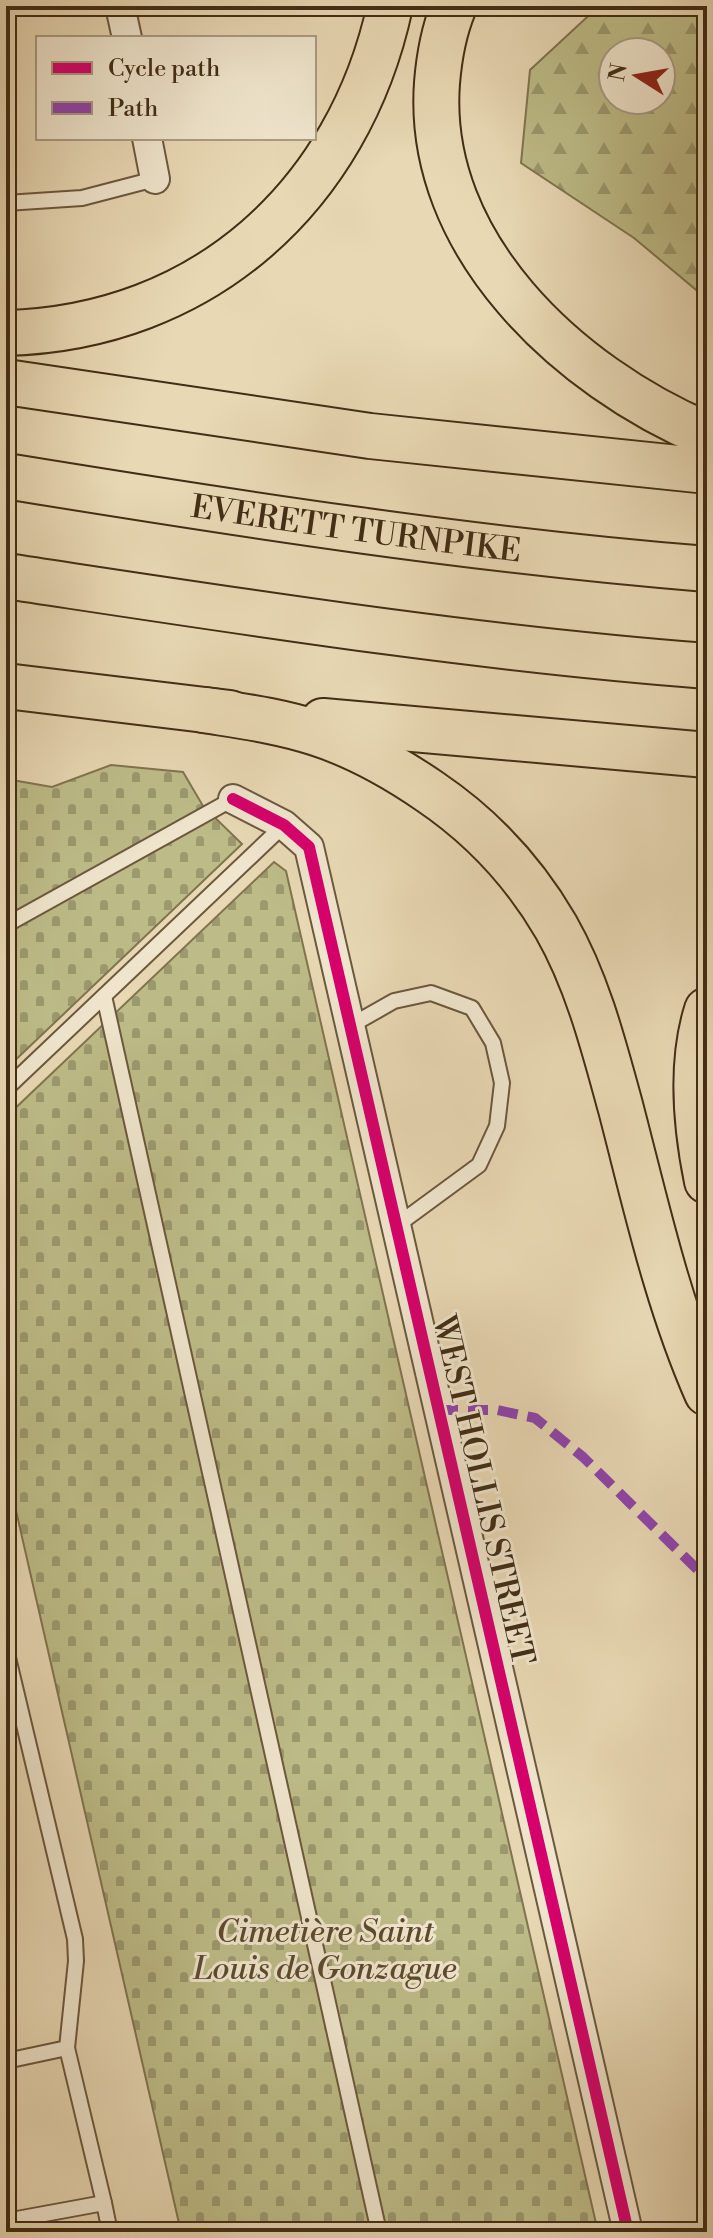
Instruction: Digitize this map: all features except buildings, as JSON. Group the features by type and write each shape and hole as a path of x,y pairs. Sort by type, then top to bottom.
{"highway":[{"path":"6,333 55,330 121,315 162,299 206,276 250,244 308,187 339,143 373,69 390,6"},
{"path":"454,6 438,70 437,124 446,176 471,236 516,298 565,346 640,400 707,435"},
{"path":"6,382 370,436 707,471"},
{"name":"EVERETT TURNPIKE","path":"6,476 402,537 707,569"},
{"path":"6,576 390,633 707,666"},
{"path":"6,686 204,710 707,755"},
{"path":"204,710 316,732 376,758 442,800 476,827 507,858 531,890 556,927 591,1005 670,1296 707,1393"},
{"path":"707,1010 697,1076 700,1139 707,1181"}],"street":[{"path":"120,6 127,36"},
{"path":"147,140 155,179"},
{"name":"WEST HOLLIS STREET","path":"233,799 284,825 309,847 628,2232"}],"lane":[{"path":"6,203 82,198 155,179"},
{"path":"6,925 233,799"},
{"path":"6,1089 284,825"},
{"path":"350,1026 394,1001 431,993 472,1008 493,1043 502,1083 497,1126 479,1165 396,1226"},
{"path":"104,996 379,2232"},
{"path":"6,1649 75,1939 76,1961 67,2048 110,2232"},
{"path":"6,2061 67,2048"},
{"path":"6,2221 104,2203"}],"green space":[{"path":"599,6 707,6 707,299 634,238 521,163 530,70"},
{"path":"111,765 183,772 203,806 242,844 6,1069 6,779 52,787"},
{"name":"Cimetière Saint Louis de Gonzague","path":"274,862 286,871 598,2232 181,2232 6,1467 6,1117"}],"marked path":[{"path":"438,1410 497,1410 535,1418 583,1457 707,1579"}],"cycle path":[{"path":"233,799 284,825 309,847 628,2232"}]}
